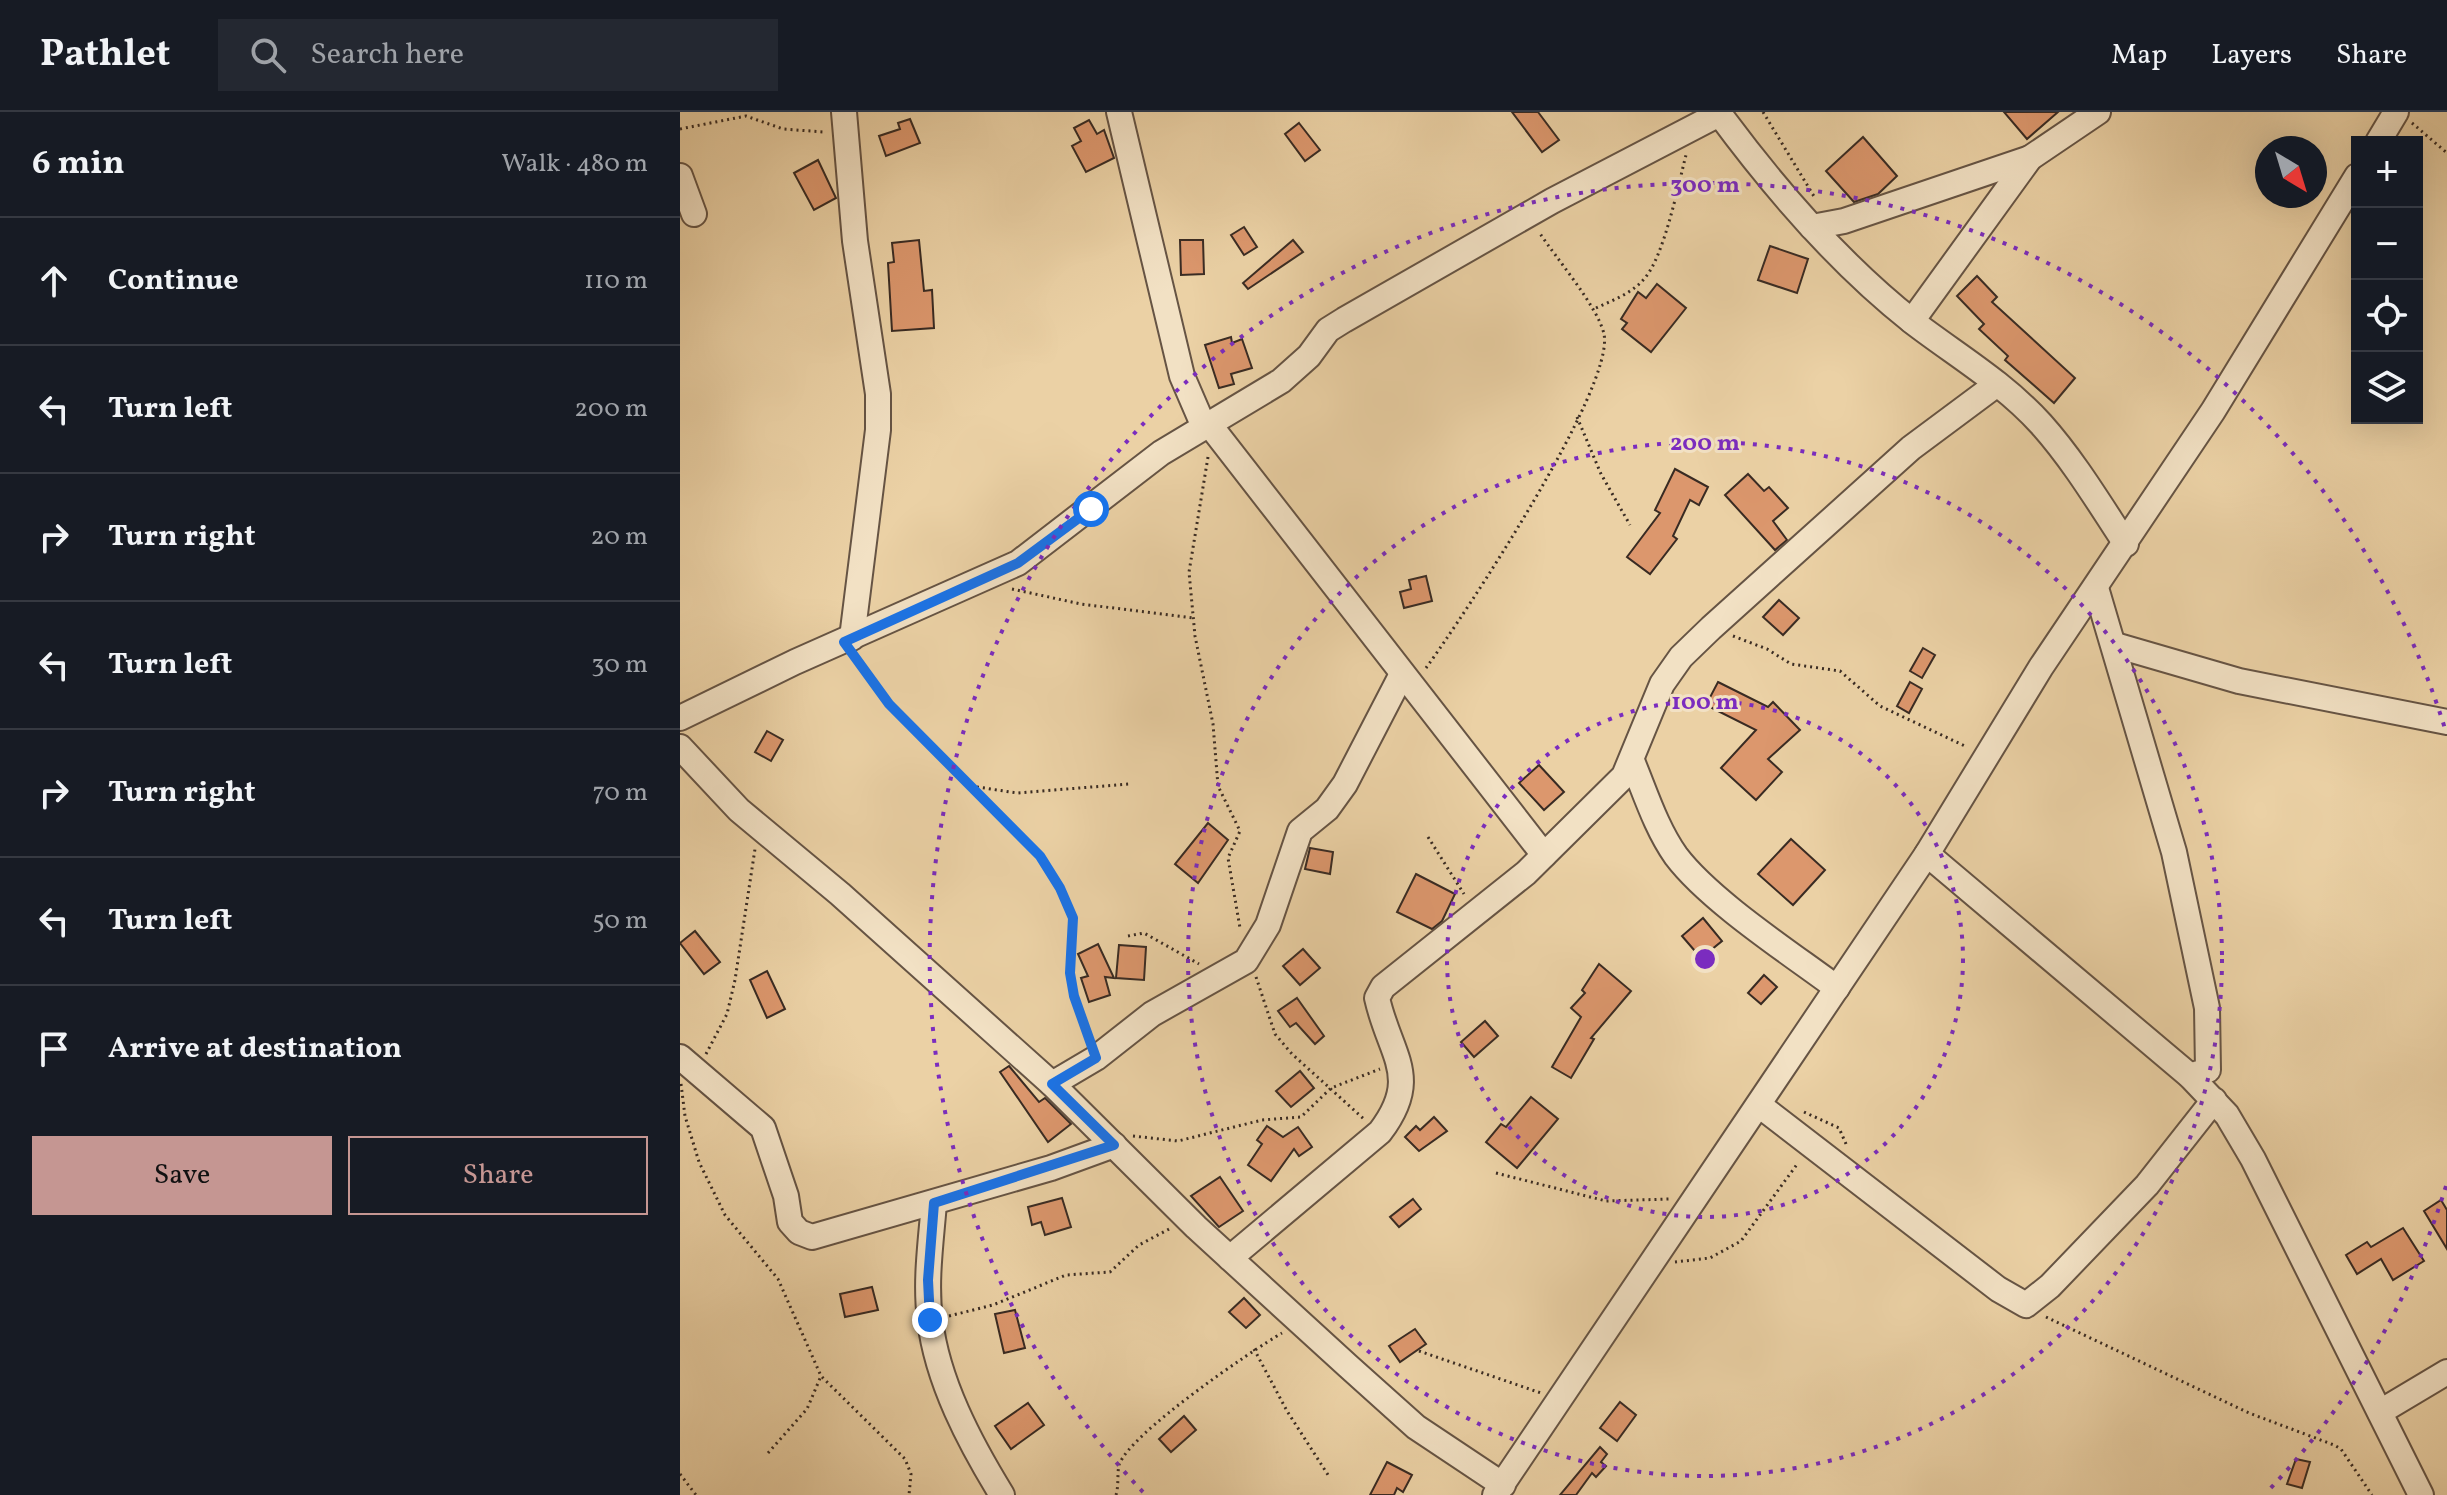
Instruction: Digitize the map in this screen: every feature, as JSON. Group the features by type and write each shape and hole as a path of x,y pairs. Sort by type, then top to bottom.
{"street":[{"path":"1119,112 1182,376 1211,431 1314,556 1544,855"},
{"path":"1817,226 1844,221 2030,158 2098,112"},
{"path":"680,718 1018,563 1161,453 1211,431 1296,369 1318,341 1336,325 1718,113 1858,275 1912,321 1997,384 2040,423 2068,458 2126,544"},
{"path":"2384,136 2403,116"},
{"path":"845,123 855,241 878,394 878,430 848,640"},
{"path":"1912,321 2030,158"},
{"path":"680,176 694,214"},
{"path":"680,747 757,826 873,923 1052,1084 1189,1220 1416,1427 1499,1490 1927,854 1986,757 2221,398 2351,186"},
{"path":"1230,1258 1380,1132 1397,1110 1404,1090 1377,998 1383,987 1476,915 1599,802 1632,761 1649,710 1681,657 1911,448 1997,384"},
{"path":"2096,588 2174,852 2207,1008 2208,1070 2190,1076"},
{"path":"2115,645 2239,681 2447,722"},
{"path":"1052,1084 1096,1058 1152,1014 1248,958 1268,925 1300,831 1327,809 1345,784 1407,680"},
{"path":"1632,761 1659,827 1676,856 1754,926 1837,988"},
{"path":"1927,854 2190,1076 2214,1100 2237,1130 2421,1495"},
{"path":"685,1071 763,1128 786,1196 790,1222 799,1232 812,1237 934,1203 1106,1138"},
{"path":"1759,1105 1998,1289 2026,1305 2050,1286 2147,1185 2214,1100"},
{"path":"934,1203 928,1280 930,1320 936,1351 958,1412 1002,1495"},
{"path":"2380,1412 2447,1372"}],"path":[{"path":"1763,112 1820,207 1817,226"},
{"path":"680,129 746,116 783,129 845,123"},
{"path":"2403,116 2447,153"},
{"path":"1595,308 1627,294 1645,279 1654,262 1692,128"},
{"path":"1407,680 1462,618 1549,478 1601,365 1605,336 1595,308 1568,276 1528,216"},
{"path":"1577,417 1601,474 1630,525"},
{"path":"1211,431 1190,557 1194,618 1213,724 1218,786 1240,831 1228,858 1248,958 1275,1034 1292,1054 1380,1132"},
{"path":"982,579 1081,604 1194,618"},
{"path":"1710,629 1749,641 1791,664 1840,671 1880,706 1986,757"},
{"path":"848,640 889,704 1040,856 1060,888 1073,918 1070,973 1074,996 1096,1058"},
{"path":"971,786 1017,793 1129,784"},
{"path":"757,826 752,882 740,931 735,980 727,1014 685,1071 685,1116 699,1162 725,1215 778,1279 821,1376 905,1459 911,1474 909,1495"},
{"path":"1428,837 1476,915"},
{"path":"1128,936 1144,933 1221,974"},
{"path":"1106,1138 1178,1141 1262,1120 1301,1117 1331,1088 1398,1062"},
{"path":"1655,1260 1677,1262 1710,1258 1741,1241 1791,1177 1808,1145"},
{"path":"1496,1173 1606,1201 1697,1200"},
{"path":"930,1320 993,1305 1066,1275 1110,1272 1139,1245 1189,1220"},
{"path":"2026,1305 2071,1331 2170,1374 2202,1392 2334,1445 2341,1449 2372,1495"},
{"path":"1116,1495 1119,1466 1146,1434 1254,1349 1303,1321"},
{"path":"1254,1349 1287,1411 1330,1478"},
{"path":"1419,1351 1560,1398"},
{"path":"768,1453 807,1409 821,1376"},
{"path":"680,1474 696,1495"}],"building":[{"path":"1512,112 1538,112 1559,140 1542,152"},
{"path":"2004,112 2058,112 2027,139"},
{"path":"910,119 920,143 886,156 879,136 900,129 898,123"},
{"path":"1089,120 1097,134 1104,130 1114,158 1086,172 1072,146 1081,141 1074,128"},
{"path":"1299,123 1320,150 1305,161 1285,134"},
{"path":"1863,137 1897,176 1878,194 1854,202 1826,171"},
{"path":"818,160 836,198 814,210 794,173"},
{"path":"1244,227 1257,247 1244,255 1231,235"},
{"path":"919,240 924,291 932,290 934,328 892,331 888,263 894,262 892,243"},
{"path":"1180,240 1203,240 1204,274 1181,275"},
{"path":"1293,240 1303,252 1248,289 1243,283"},
{"path":"1770,246 1808,259 1797,293 1758,280"},
{"path":"1977,276 1997,297 1992,302 2075,378 2054,403 2005,360 2008,356 1979,329 1984,324 1957,296"},
{"path":"1657,284 1686,308 1651,352 1622,329 1627,323 1621,319 1638,292 1646,298"},
{"path":"1231,337 1232,343 1242,339 1252,368 1231,374 1234,384 1219,388 1205,345"},
{"path":"1675,469 1708,487 1699,505 1690,500 1673,536 1677,539 1650,574 1627,557 1660,513 1655,510"},
{"path":"1748,474 1764,491 1769,487 1788,508 1773,521 1787,540 1775,550 1725,495"},
{"path":"1426,576 1432,601 1404,608 1400,592 1411,589 1409,580"},
{"path":"1779,600 1799,618 1783,635 1763,617"},
{"path":"1923,648 1935,655 1922,678 1910,671"},
{"path":"1718,682 1768,707 1773,702 1800,730 1768,759 1782,772 1756,800 1721,768 1756,730 1706,705"},
{"path":"1910,682 1922,689 1909,713 1897,706"},
{"path":"767,731 783,740 771,761 755,752"},
{"path":"1539,765 1564,792 1544,810 1519,783"},
{"path":"1208,823 1228,840 1198,883 1175,864"},
{"path":"1791,839 1825,870 1793,905 1758,874"},
{"path":"1310,848 1333,852 1330,874 1305,869"},
{"path":"1416,874 1455,894 1442,921 1432,929 1397,912"},
{"path":"1703,918 1722,941 1701,958 1682,936"},
{"path":"695,931 720,962 704,974 680,943"},
{"path":"1098,944 1114,978 1105,977 1110,995 1089,1002 1081,978 1088,976 1078,954"},
{"path":"1119,945 1146,947 1144,980 1116,978"},
{"path":"1303,949 1320,968 1300,985 1283,966"},
{"path":"1599,964 1631,991 1591,1038 1594,1039 1571,1078 1552,1067 1581,1017 1571,1008 1585,993 1582,990"},
{"path":"767,971 785,1009 767,1018 750,980"},
{"path":"1764,975 1777,987 1761,1004 1748,993"},
{"path":"1297,998 1324,1036 1315,1044 1296,1023 1290,1027 1278,1011"},
{"path":"1485,1021 1498,1036 1474,1057 1461,1042"},
{"path":"1009,1066 1039,1102 1045,1098 1071,1124 1048,1142 1000,1072"},
{"path":"1300,1071 1314,1088 1291,1107 1276,1091"},
{"path":"1531,1097 1558,1119 1517,1168 1486,1142 1501,1124 1506,1127"},
{"path":"1434,1117 1447,1131 1419,1151 1405,1137 1416,1126 1420,1130"},
{"path":"1267,1126 1283,1137 1298,1127 1312,1147 1299,1156 1294,1149 1271,1181 1248,1165 1262,1144 1257,1140"},
{"path":"1220,1177 1243,1211 1219,1227 1191,1196"},
{"path":"1062,1198 1071,1227 1045,1235 1041,1222 1032,1225 1028,1207"},
{"path":"1413,1199 1421,1209 1399,1227 1390,1217"},
{"path":"2441,1200 2447,1210 2447,1249 2424,1211"},
{"path":"2403,1228 2424,1261 2393,1280 2381,1259 2357,1274 2346,1255 2367,1242 2371,1247"},
{"path":"872,1287 878,1310 845,1317 840,1294"},
{"path":"1244,1298 1260,1315 1246,1328 1229,1312"},
{"path":"1015,1310 1025,1348 1004,1353 995,1314"},
{"path":"1415,1329 1426,1344 1400,1362 1389,1346"},
{"path":"1620,1402 1636,1415 1617,1441 1600,1428"},
{"path":"1028,1403 1044,1425 1011,1449 995,1426"},
{"path":"1184,1416 1196,1430 1171,1452 1159,1439"},
{"path":"1600,1447 1607,1454 1601,1462 1606,1466 1596,1477 1592,1473 1576,1495 1560,1495"},
{"path":"2296,1459 2310,1462 2302,1488 2287,1484"},
{"path":"1387,1462 1412,1475 1403,1492 1397,1488 1394,1495 1370,1495"}],"route":[{"path":"930,1320 928,1280 934,1203 1051,1168 1114,1145 1052,1084 1072,1075 1096,1058 1074,996 1070,973 1073,918 1060,888 1040,856 889,704 844,642 1018,563 1091,509"}]}
